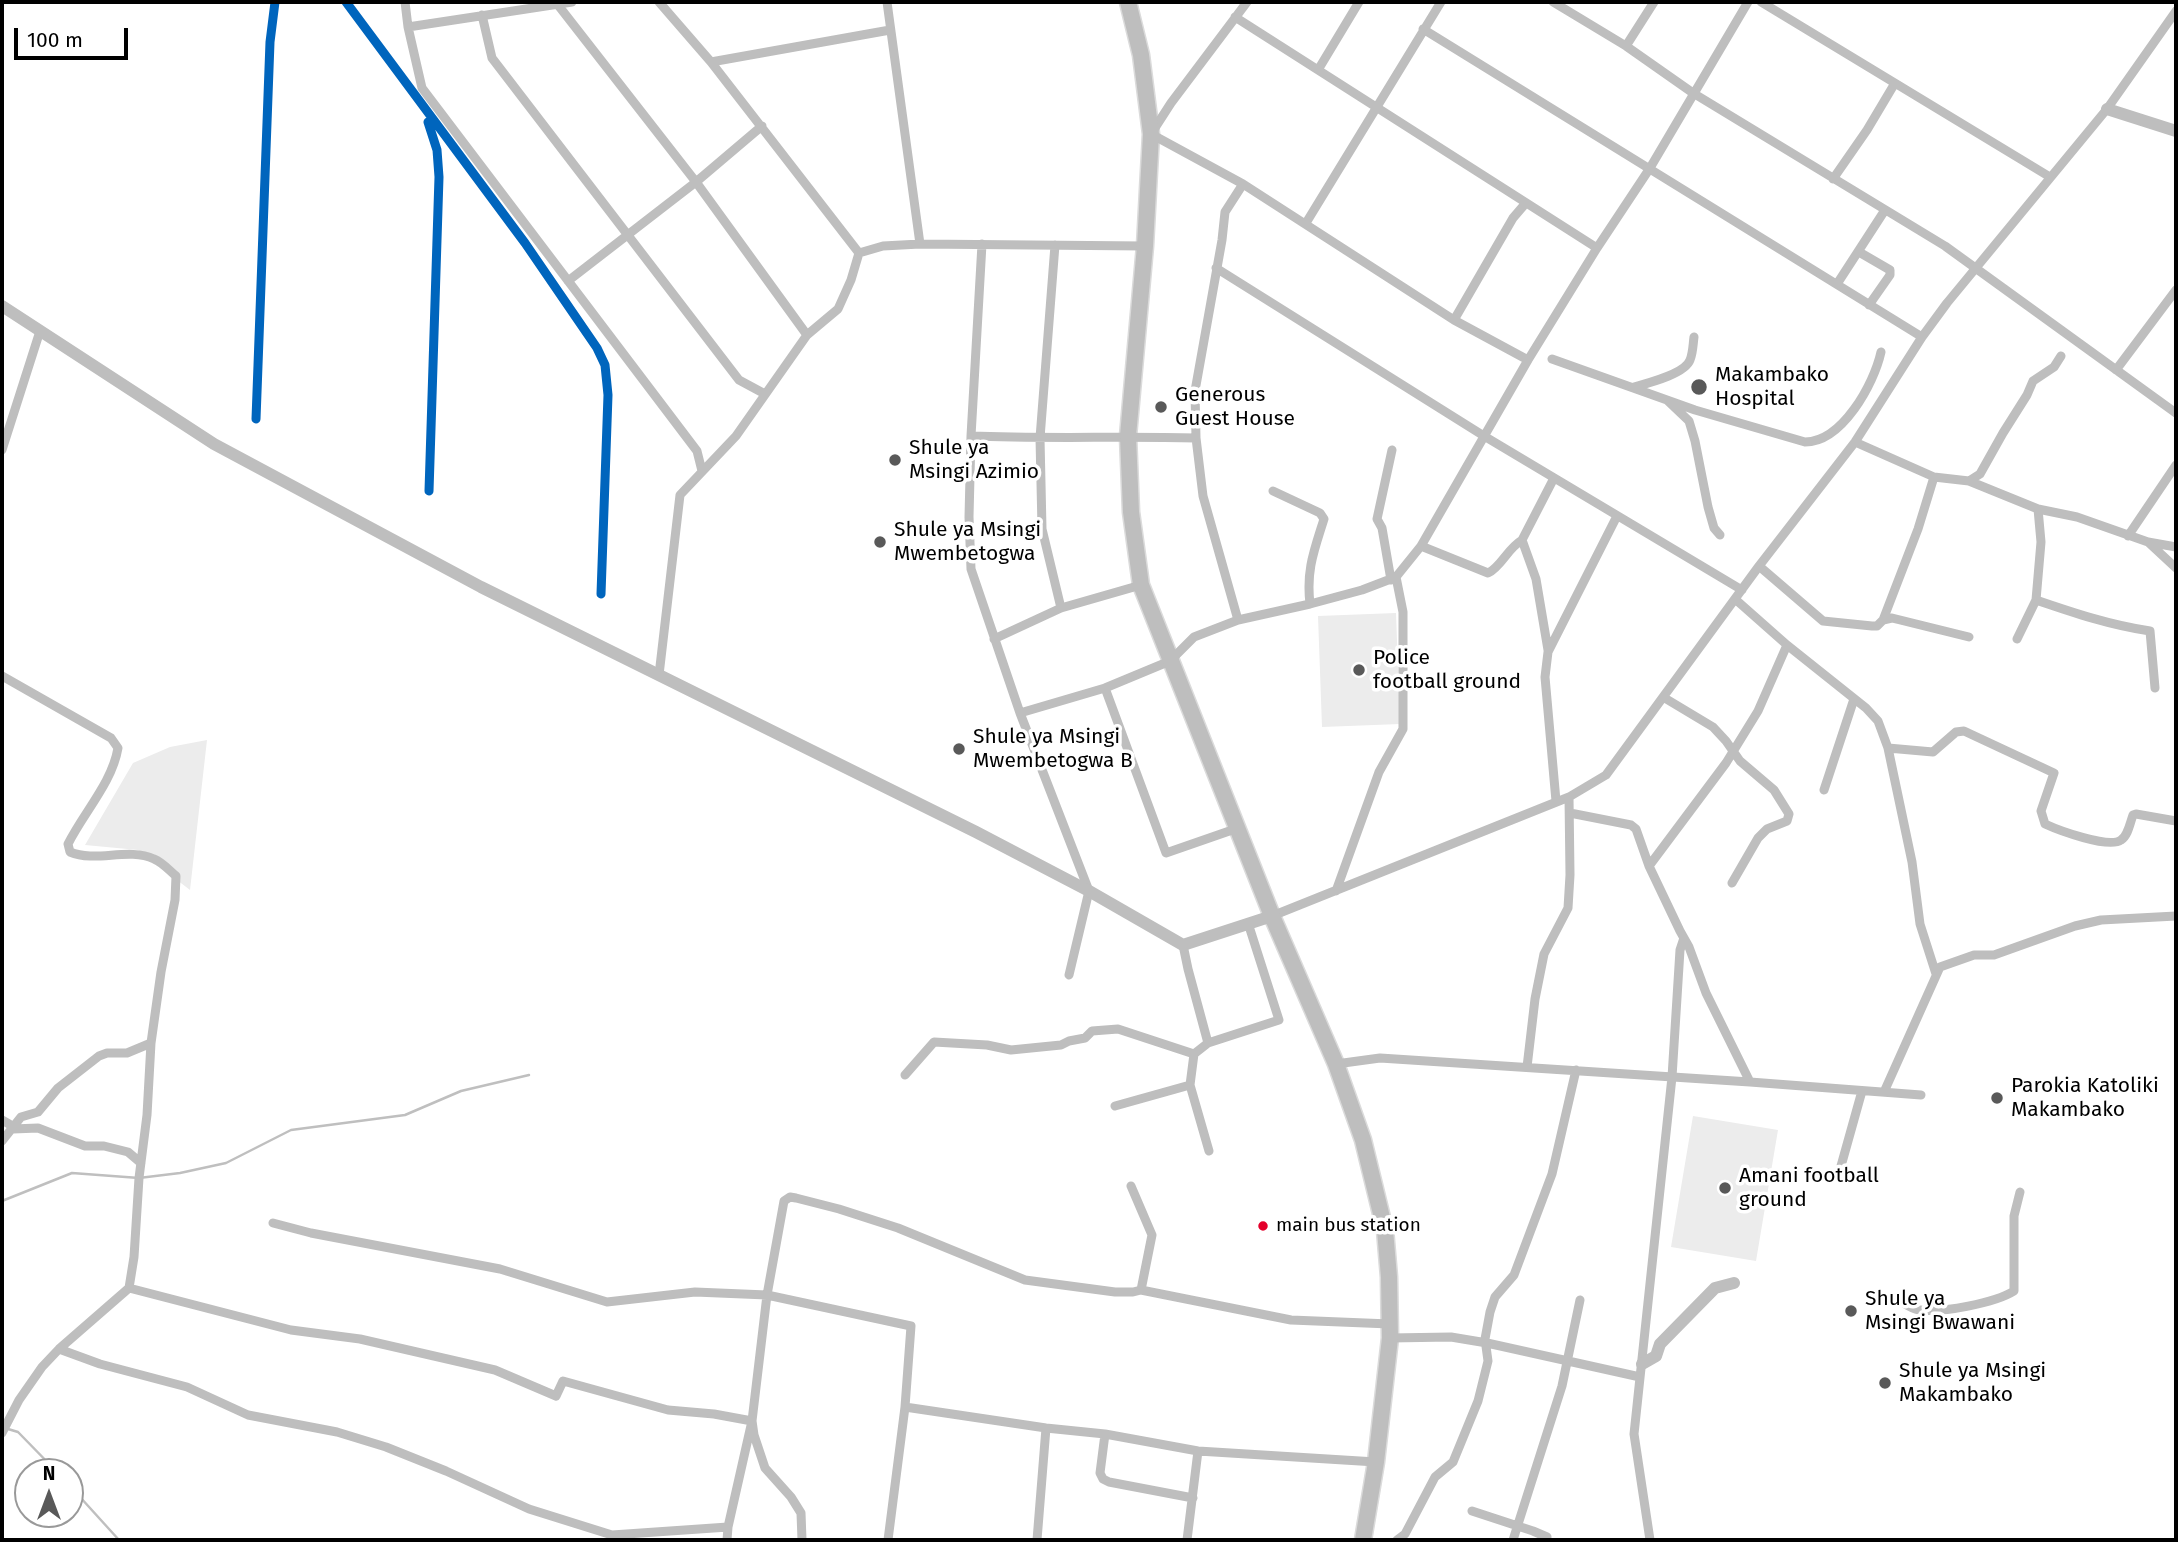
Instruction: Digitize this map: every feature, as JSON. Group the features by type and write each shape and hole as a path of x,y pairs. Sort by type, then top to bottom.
{"highway":[{"path":"1128,2 1141,55 1152,134 1128,436 1132,512 1141,584 1272,916 1336,1064 1363,1140 1385,1230 1390,1331 1376,1462 1363,1540"}],"street":[{"path":"405,2 422,88 697,451 702,471"},
{"path":"408,27 572,2"},
{"path":"659,2 762,126 859,253"},
{"path":"887,2 920,244"},
{"path":"1247,2 1171,103 1152,134 1243,184 1454,320 1528,360"},
{"path":"1318,70 1359,2"},
{"path":"1306,223 1441,2"},
{"path":"1553,2 1683,83"},
{"path":"1626,47 1654,2"},
{"path":"1020,713 1104,688 1170,660 1194,637 1238,620 1362,590 1394,578 1421,546 1528,360 1650,168 1748,2"},
{"path":"1761,2 2050,177"},
{"path":"558,5 696,182 807,335"},
{"path":"1183,945 1272,916 1336,891 1569,797 1606,775 1759,566 1855,442 1922,338 2107,109 2176,11"},
{"path":"482,15 492,58 739,380 765,394"},
{"path":"1235,17 1597,248"},
{"path":"1423,29 1922,338"},
{"path":"711,62 890,30"},
{"path":"1626,47 1693,93 1945,246 2176,413"},
{"path":"1833,179 1895,83"},
{"path":"2107,109 2176,131"},
{"path":"568,281 696,182 762,126"},
{"path":"1238,620 1203,496 1196,438 1195,391 1225,212 1243,184"},
{"path":"1454,320 1513,218 1525,204"},
{"path":"1837,284 1885,210"},
{"path":"859,253 883,246 920,244 1145,246"},
{"path":"982,244 971,436 971,569 1020,713 1089,891 1069,975"},
{"path":"1055,245 1041,438 1042,529 1061,608"},
{"path":"1859,252 1890,270 1890,275 1870,305"},
{"path":"659,675 680,495 736,436 807,335 838,309 859,253"},
{"path":"1216,268 1484,436 1742,590"},
{"path":"2116,370 2176,290"},
{"path":"2,306 214,444 481,587 976,832 1089,891 1183,945 1209,1044"},
{"path":"2,450 40,331"},
{"path":"1633,387 1682,370 1690,362 1695,337"},
{"path":"1552,359 1695,410 1805,442 1816,442 1835,432 1850,415 1877,372 1881,352"},
{"path":"1969,481 1980,474 2033,381 2054,367 2062,356"},
{"path":"1664,397 1689,421 1696,441 1708,507 1714,528 1720,535"},
{"path":"971,436 1196,438"},
{"path":"1855,442 1934,477 1969,481 2038,509 2077,517 2128,536 2176,547"},
{"path":"1336,891 1379,772 1403,729 1403,612 1382,528 1377,519 1392,450"},
{"path":"2128,536 2176,465"},
{"path":"1759,566 1823,621 1832,624 1877,626 1883,620 1918,529 1934,477"},
{"path":"1421,546 1488,573 1494,570 1510,548 1522,540 1554,478"},
{"path":"1272,491 1320,513 1324,519 1310,563 1310,604"},
{"path":"2017,639 2036,600 2041,542 2038,509"},
{"path":"1548,652 1617,516"},
{"path":"1522,540 1536,579 1548,652 1545,677 1556,801"},
{"path":"2148,542 2176,568"},
{"path":"993,639 1061,608 1141,584"},
{"path":"1735,599 1878,721 1888,748 1912,862 1920,924 1936,974"},
{"path":"2036,600 2086,618 2150,631 2155,688"},
{"path":"1883,620 1892,618 1969,637"},
{"path":"1649,866 1726,763 1758,711 1787,645"},
{"path":"2,676 111,738 118,748 116,761 68,844 70,852 81,856 130,855 152,858 176,876 175,900 151,1043 147,1115 130,1288 42,1367 19,1400 2,1433"},
{"path":"1104,688 1166,853 1238,828"},
{"path":"1663,697 1713,727 1740,761 1782,799 1789,818 1767,829 1758,838 1732,883"},
{"path":"1824,790 1854,699"},
{"path":"1888,748 1933,752 1956,732 1964,731 2054,773 2041,811 2045,824 2094,840 2115,843 2120,841 2136,814 2176,821"},
{"path":"1527,1067 1535,999 1544,954 1568,908 1569,797"},
{"path":"1570,813 1631,825 1636,829 1649,866 1689,947 1706,993 1750,1082"},
{"path":"1884,1092 1940,967 1974,954 1994,954 2075,926 2101,920 2176,916"},
{"path":"1209,1151 1190,1085 1194,1054 1209,1044 1279,1020 1248,923"},
{"path":"1650,1540 1634,1434 1672,1077 1680,950 1684,938"},
{"path":"905,1075 934,1042 987,1045 1010,1050 1061,1045 1085,1038 1092,1031 1118,1029 1194,1054"},
{"path":"2,1141 21,1117 37,1112 58,1088 99,1056 127,1052 151,1043"},
{"path":"1336,1064 1380,1058 1921,1095"},
{"path":"1397,1540 1405,1534 1435,1477 1453,1462 1483,1383 1488,1362 1485,1339 1494,1297 1514,1275 1552,1174 1576,1070"},
{"path":"1115,1106 1190,1085"},
{"path":"1841,1166 1863,1091"},
{"path":"2,1121 13,1129"},
{"path":"13,1129 38,1128 85,1146 104,1146 128,1152 141,1163"},
{"path":"1132,1186 1152,1235 1141,1290"},
{"path":"1905,1304 1918,1310 1948,1310 2004,1298 2014,1292 2014,1216 2020,1192"},
{"path":"727,1540 752,1421 767,1296 782,1204 790,1197 898,1228 1025,1280 1115,1293 1141,1290 1291,1320 1451,1337 1566,1361 1641,1371"},
{"path":"273,1223 311,1233 500,1269 607,1302 695,1292 767,1296 911,1326 905,1407 888,1540"},
{"path":"1641,1371 1656,1356 1660,1343 1715,1288 1734,1283"},
{"path":"130,1288 292,1330 360,1339 495,1370 556,1396 563,1381 668,1410 752,1421"},
{"path":"1513,1540 1562,1386 1580,1300"},
{"path":"59,1349 100,1364 187,1387 248,1415 337,1432 386,1447 529,1509 611,1535 728,1527"},
{"path":"905,1407 1105,1434 1199,1451 1376,1462"},
{"path":"752,1421 765,1468 791,1497 801,1513 802,1540"},
{"path":"1037,1540 1046,1428"},
{"path":"1105,1434 1100,1473 1103,1479 1193,1498"},
{"path":"1187,1540 1199,1451"},
{"path":"1472,1511 1488,1514 1547,1537"}],"shaded area":[{"name":"Police football ground","path":"1396,613 1400,724 1322,727 1318,616"},
{"path":"207,740 190,890 138,850 85,845 133,763 170,747"},
{"name":"Amani football ground","path":"1693,1116 1778,1130 1756,1261 1671,1247"}],"waterway":[{"path":"2,1201 72,1173 139,1178 226,1163 291,1130 405,1115 461,1091 529,1075"},
{"path":"8,1429 18,1432 43,1458"},
{"path":"84,1501 119,1540"}],"transit line":[{"path":"256,419 270,42 275,2"},
{"path":"346,2 525,243 597,348 605,365 608,395 601,594"},
{"path":"428,122 437,150 439,177 429,491"}],"place":[{"name":"Makambako Hospital","path":"1699,387"},
{"name":"Generous Guest House","path":"1161,407"},
{"name":"Shule ya Msingi Azimio","path":"895,460"},
{"name":"Shule ya Msingi Mwembetogwa","path":"880,542"},
{"name":"Police football ground","path":"1359,670"},
{"name":"Shule ya Msingi Mwembetogwa B","path":"959,749"},
{"name":"Parokia Katoliki Makambako","path":"1997,1098"},
{"name":"Amani football ground","path":"1725,1188"},
{"name":"main bus station","path":"1263,1226"},
{"name":"Shule ya Msingi Bwawani","path":"1851,1311"},
{"name":"Shule ya Msingi Makambako","path":"1885,1383"}]}
